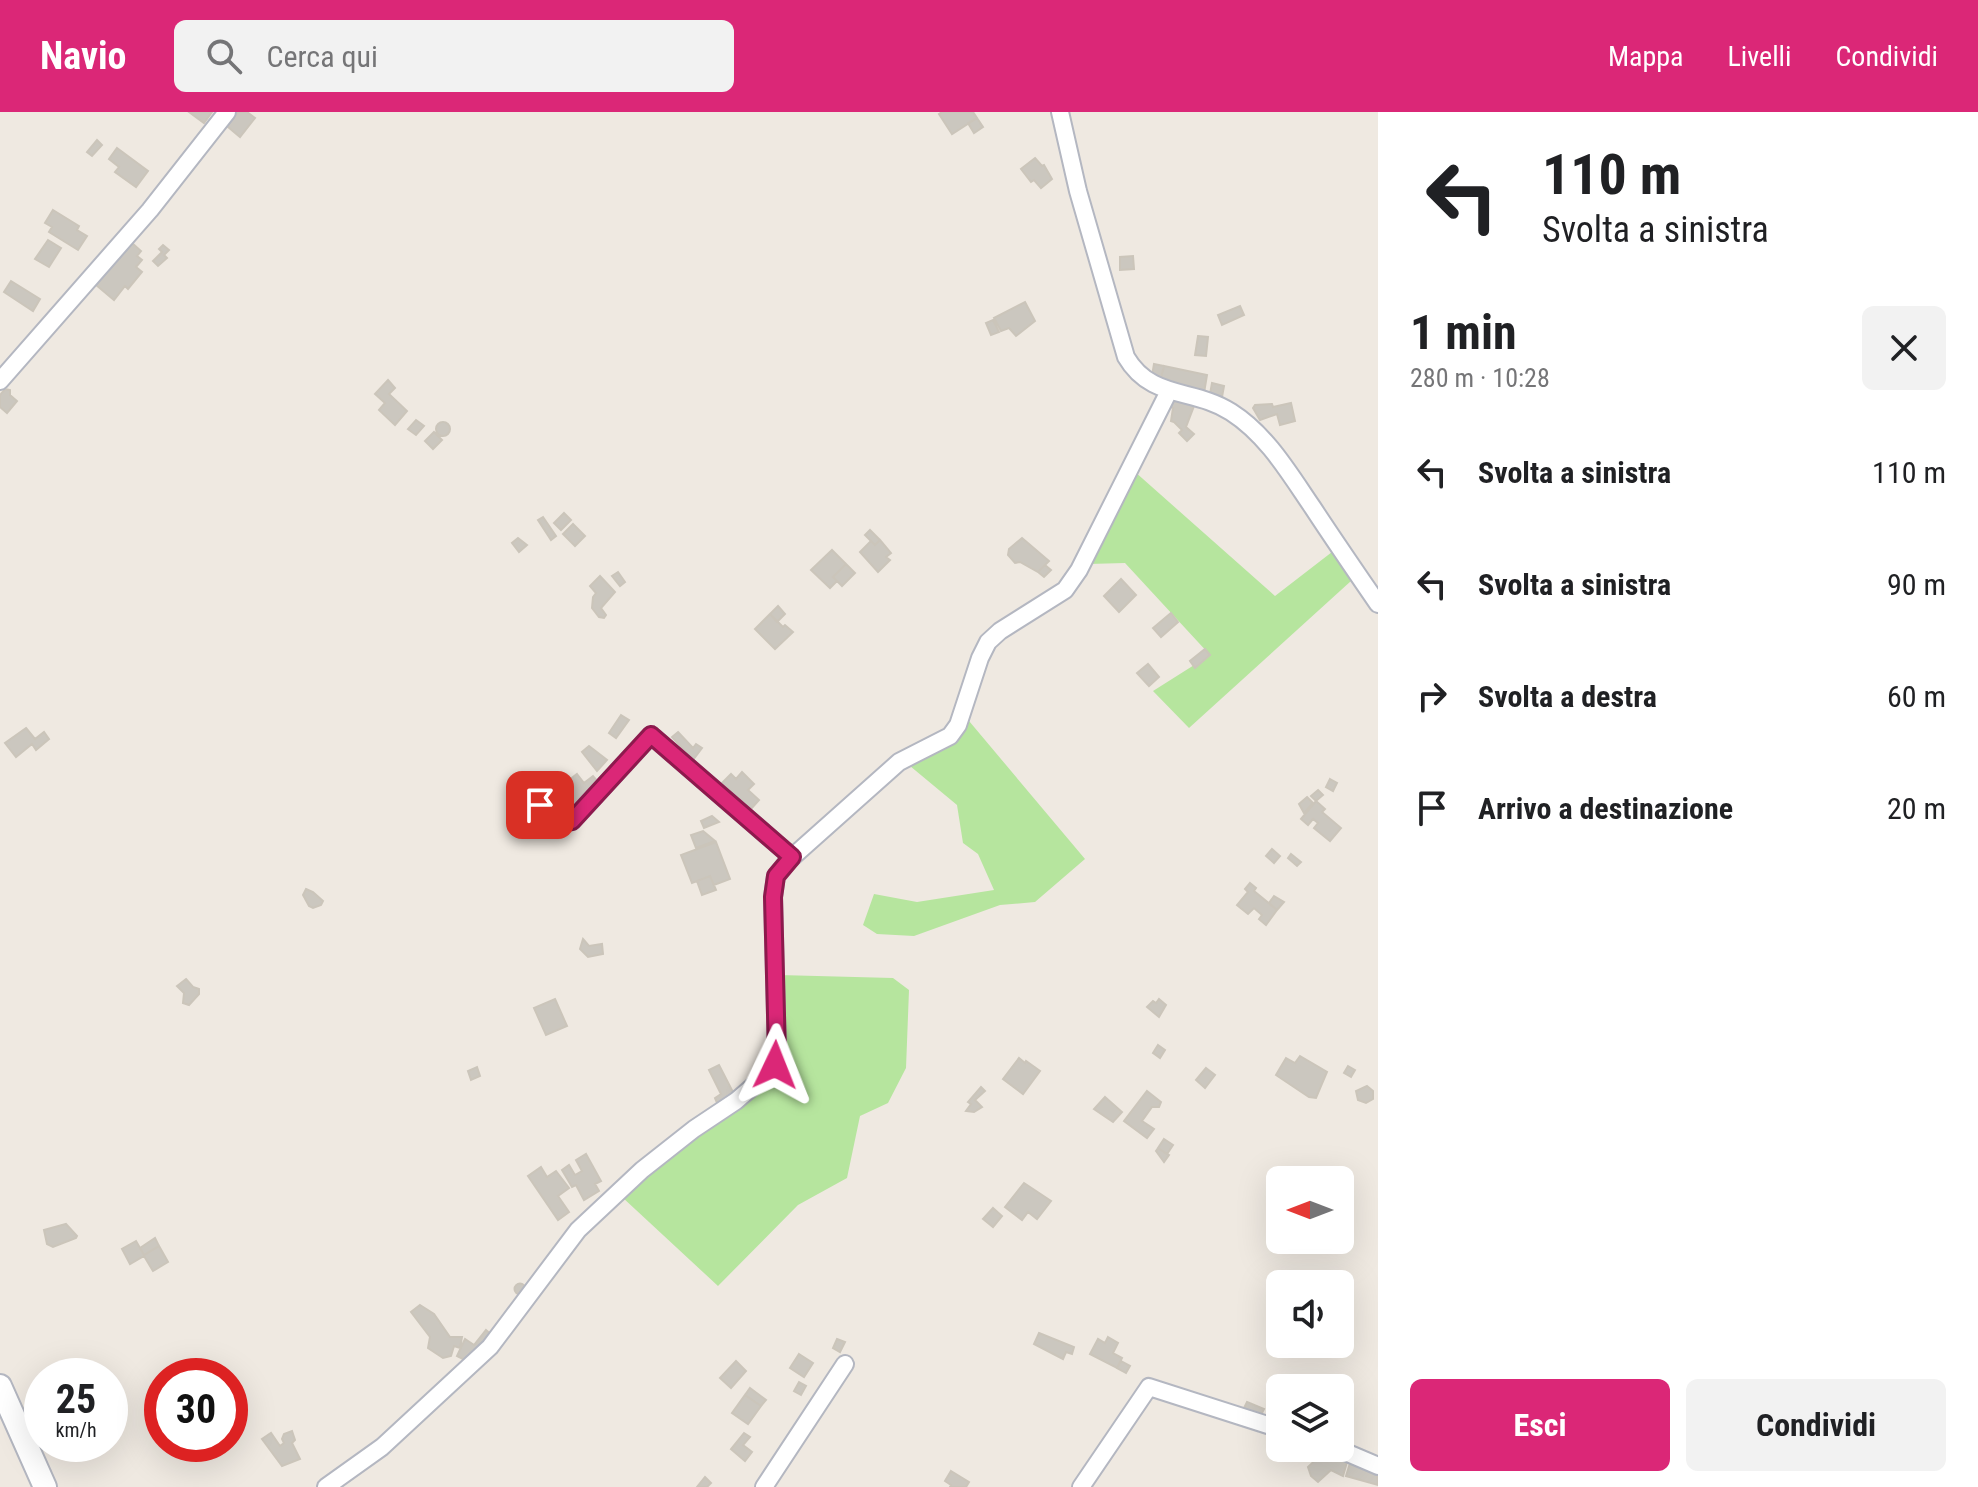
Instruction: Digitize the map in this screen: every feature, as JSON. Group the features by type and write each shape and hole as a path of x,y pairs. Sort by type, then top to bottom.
{"main road":[{"path":"0,1386 45,1487"}],"street":[{"path":"0,381 150,210 227,112"},
{"path":"1060,112 1078,191 1126,357 1134,372 1169,391 1227,410 1257,430 1378,604"},
{"path":"326,1487 382,1447 490,1347 578,1230 642,1170 736,1101 775,1065 773,897 776,876 792,857 899,762 950,736 958,725 988,642 1000,631 1065,590 1079,570 1169,391"},
{"path":"522,786 558,823 572,821 651,735 792,857"},
{"path":"764,1487 845,1364"},
{"path":"1081,1487 1149,1387 1266,1425"},
{"path":"1354,1456 1378,1466"}],"green space":[{"path":"1134,471 1275,596 1332,552 1351,581 1189,728 1153,691 1210,655 1125,563 1088,564"},
{"path":"964,715 1085,859 1035,902 1000,905 914,936 877,934 863,925 874,894 917,902 994,890 978,854 963,843 957,805 904,761"},
{"path":"779,975 893,978 909,990 906,1068 888,1103 860,1116 847,1178 798,1205 718,1286 622,1197 774,1074"}],"building":[{"path":"189,112 212,112 204,123"},
{"path":"238,112 247,112 255,118 240,137 227,126"},
{"path":"973,112 977,118 952,134 939,114"},
{"path":"977,118 983,127 974,133 968,123"},
{"path":"97,140 102,145 92,156 87,152"},
{"path":"117,148 148,171 136,187 115,172 119,167 109,159"},
{"path":"1035,158 1044,165 1052,179 1041,188 1034,180 1031,182 1021,169"},
{"path":"53,210 79,226 77,230 87,236 78,250 49,232 52,227 45,223"},
{"path":"48,240 61,248 49,267 35,259"},
{"path":"132,243 141,251 137,256 142,260 136,267 142,272 114,300 96,285"},
{"path":"163,245 169,250 164,255 167,258 158,266 153,261 162,252 159,249"},
{"path":"1133,256 1134,269 1120,270 1120,257"},
{"path":"11,281 40,299 33,311 4,292"},
{"path":"1025,302 1035,321 1016,336 1009,328 1001,331 994,318"},
{"path":"1240,306 1244,315 1222,325 1218,315"},
{"path":"993,320 999,332 991,335 986,323"},
{"path":"1198,336 1208,337 1206,356 1195,355"},
{"path":"1154,364 1164,366 1161,378 1152,376"},
{"path":"1164,366 1207,375 1204,393 1160,383"},
{"path":"388,380 395,388 389,394 407,411 395,425 379,410 385,403 375,394"},
{"path":"1212,383 1224,386 1222,397 1210,394"},
{"path":"5,389 10,390 10,395 17,401 7,413 0,407 0,395"},
{"path":"1170,396 1194,406 1186,427 1194,434 1187,441 1179,433 1182,430 1171,421 1173,408 1166,405"},
{"path":"1291,403 1295,421 1280,425 1277,414 1260,420 1253,408 1255,405 1272,404 1273,407"},
{"path":"416,420 424,426 416,435 408,429"},
{"path":"443,422 450,429 443,436 436,429"},
{"path":"434,432 442,440 433,449 425,441"},
{"path":"564,513 571,520 561,530 554,523"},
{"path":"543,517 556,536 551,540 538,520"},
{"path":"573,524 585,536 575,546 563,534"},
{"path":"870,530 880,540 875,545 865,535"},
{"path":"518,538 527,545 519,552 512,543"},
{"path":"1022,538 1049,561 1038,572 1020,562 1015,563 1008,555 1009,549"},
{"path":"880,540 891,553 886,557 890,560 878,572 860,552 871,541 875,545"},
{"path":"832,550 846,564 833,577 837,581 830,588 811,570"},
{"path":"846,564 855,573 842,586 833,577"},
{"path":"1045,565 1051,570 1044,577 1038,572"},
{"path":"618,572 625,582 620,586 612,576"},
{"path":"600,576 615,592 601,608 606,615 604,618 599,617 592,608 596,593 590,586"},
{"path":"1121,579 1136,595 1119,612 1104,596"},
{"path":"778,606 785,614 777,622 770,614"},
{"path":"1171,613 1178,622 1161,637 1153,628"},
{"path":"770,614 793,632 775,649 755,629"},
{"path":"1205,649 1210,655 1195,668 1190,661"},
{"path":"1148,664 1159,677 1149,686 1137,673"},
{"path":"621,715 629,720 616,738 609,733"},
{"path":"26,728 35,739 44,732 49,739 36,750 32,744 16,757 5,743"},
{"path":"678,732 693,748 696,744 702,748 693,760 672,737"},
{"path":"589,746 607,760 597,771 582,752"},
{"path":"742,772 754,784 748,790 759,800 750,810 722,783 731,774 736,779"},
{"path":"577,774 584,783 593,776 599,783 567,812 551,794"},
{"path":"1330,779 1337,783 1333,791 1326,787"},
{"path":"1318,790 1323,795 1316,801 1311,796"},
{"path":"1307,797 1313,803 1304,813 1299,804"},
{"path":"1316,801 1325,809 1322,812 1341,828 1330,841 1314,828 1318,823 1313,819 1308,825 1301,819"},
{"path":"539,808 545,814 536,824 530,817"},
{"path":"712,816 719,822 704,828 701,821"},
{"path":"703,831 715,841 696,848 691,835"},
{"path":"716,842 730,879 714,885 710,876 692,883 681,855"},
{"path":"1272,849 1280,856 1274,863 1266,856"},
{"path":"1291,854 1301,862 1297,866 1288,858"},
{"path":"710,876 716,890 702,895 697,881"},
{"path":"1250,883 1256,888 1254,891 1277,910 1266,925 1259,919 1262,915 1254,908 1248,914 1237,905 1248,892 1245,889"},
{"path":"306,889 323,901 321,905 309,906 303,895"},
{"path":"1274,896 1284,902 1277,910 1269,903"},
{"path":"583,939 589,946 602,944 603,954 588,957 580,949"},
{"path":"186,979 199,989 199,994 189,1005 183,1003 184,993 177,986"},
{"path":"555,999 567,1026 546,1035 534,1008"},
{"path":"1159,999 1166,1005 1159,1017 1147,1007"},
{"path":"1158,1045 1165,1050 1160,1058 1153,1053"},
{"path":"1300,1056 1327,1072 1316,1098 1309,1097 1276,1075 1286,1058 1295,1063"},
{"path":"1019,1058 1040,1071 1023,1094 1003,1079"},
{"path":"719,1065 735,1096 718,1105 715,1098 721,1094 709,1070"},
{"path":"1348,1066 1355,1070 1351,1077 1344,1073"},
{"path":"477,1067 480,1076 471,1080 468,1071"},
{"path":"1206,1068 1215,1075 1205,1088 1196,1080"},
{"path":"1367,1086 1373,1091 1373,1099 1366,1103 1358,1100 1356,1091"},
{"path":"981,1087 985,1091 975,1100 982,1107 974,1112 966,1111 971,1104 968,1102"},
{"path":"1147,1091 1161,1102 1159,1107 1152,1107 1142,1121 1154,1129 1147,1138 1124,1121"},
{"path":"1105,1097 1122,1112 1113,1122 1094,1109"},
{"path":"1164,1139 1173,1145 1167,1154 1158,1148"},
{"path":"1158,1148 1169,1155 1164,1162 1156,1151"},
{"path":"586,1154 601,1181 595,1184 599,1191 584,1200 576,1185 572,1187 562,1170 569,1165 575,1175 582,1171 576,1160"},
{"path":"541,1167 547,1177 556,1171 569,1188 558,1196 569,1212 558,1220 528,1176"},
{"path":"1024,1183 1051,1201 1037,1219 1028,1212 1022,1220 1005,1207"},
{"path":"993,1208 1002,1216 993,1227 983,1219"},
{"path":"66,1224 76,1238 53,1247 47,1244 44,1230"},
{"path":"155,1238 159,1246 144,1255 140,1248"},
{"path":"136,1241 144,1255 159,1246 168,1262 153,1271 144,1256 130,1264 122,1249"},
{"path":"520,1284 525,1289 520,1294 515,1289"},
{"path":"420,1305 434,1314 450,1337 462,1337 460,1348 454,1346 451,1356 443,1358 428,1348 430,1337 411,1312"},
{"path":"486,1330 493,1336 469,1362 457,1356 465,1339 474,1345"},
{"path":"1039,1333 1074,1347 1072,1354 1066,1352 1063,1359 1034,1344"},
{"path":"1108,1337 1118,1343 1113,1353 1122,1358 1117,1368 1090,1354 1098,1339 1105,1343"},
{"path":"837,1339 845,1342 840,1352 833,1348"},
{"path":"799,1354 813,1363 804,1377 790,1368"},
{"path":"736,1361 746,1371 731,1388 720,1378"},
{"path":"1121,1361 1130,1366 1126,1373 1117,1368"},
{"path":"799,1382 806,1386 801,1395 794,1391"},
{"path":"750,1388 766,1400 761,1406 745,1395"},
{"path":"745,1395 761,1406 748,1424 732,1413"},
{"path":"1247,1402 1264,1409 1259,1419 1242,1412"},
{"path":"292,1431 295,1440 292,1443 300,1459 282,1466 262,1439 271,1433 280,1446 284,1443 284,1434"},
{"path":"744,1433 750,1437 743,1445 752,1452 745,1461 731,1449"},
{"path":"1313,1462 1347,1462 1343,1476 1331,1470 1318,1482 1311,1476 1308,1467"},
{"path":"1350,1463 1377,1473 1378,1485 1346,1476"},
{"path":"951,1471 969,1482 966,1487 950,1487 945,1481"},
{"path":"705,1477 711,1483 707,1487 697,1487"}],"route":[{"path":"540,805 558,823 572,821 651,735 792,857 776,876 773,897 775,1065"}]}
